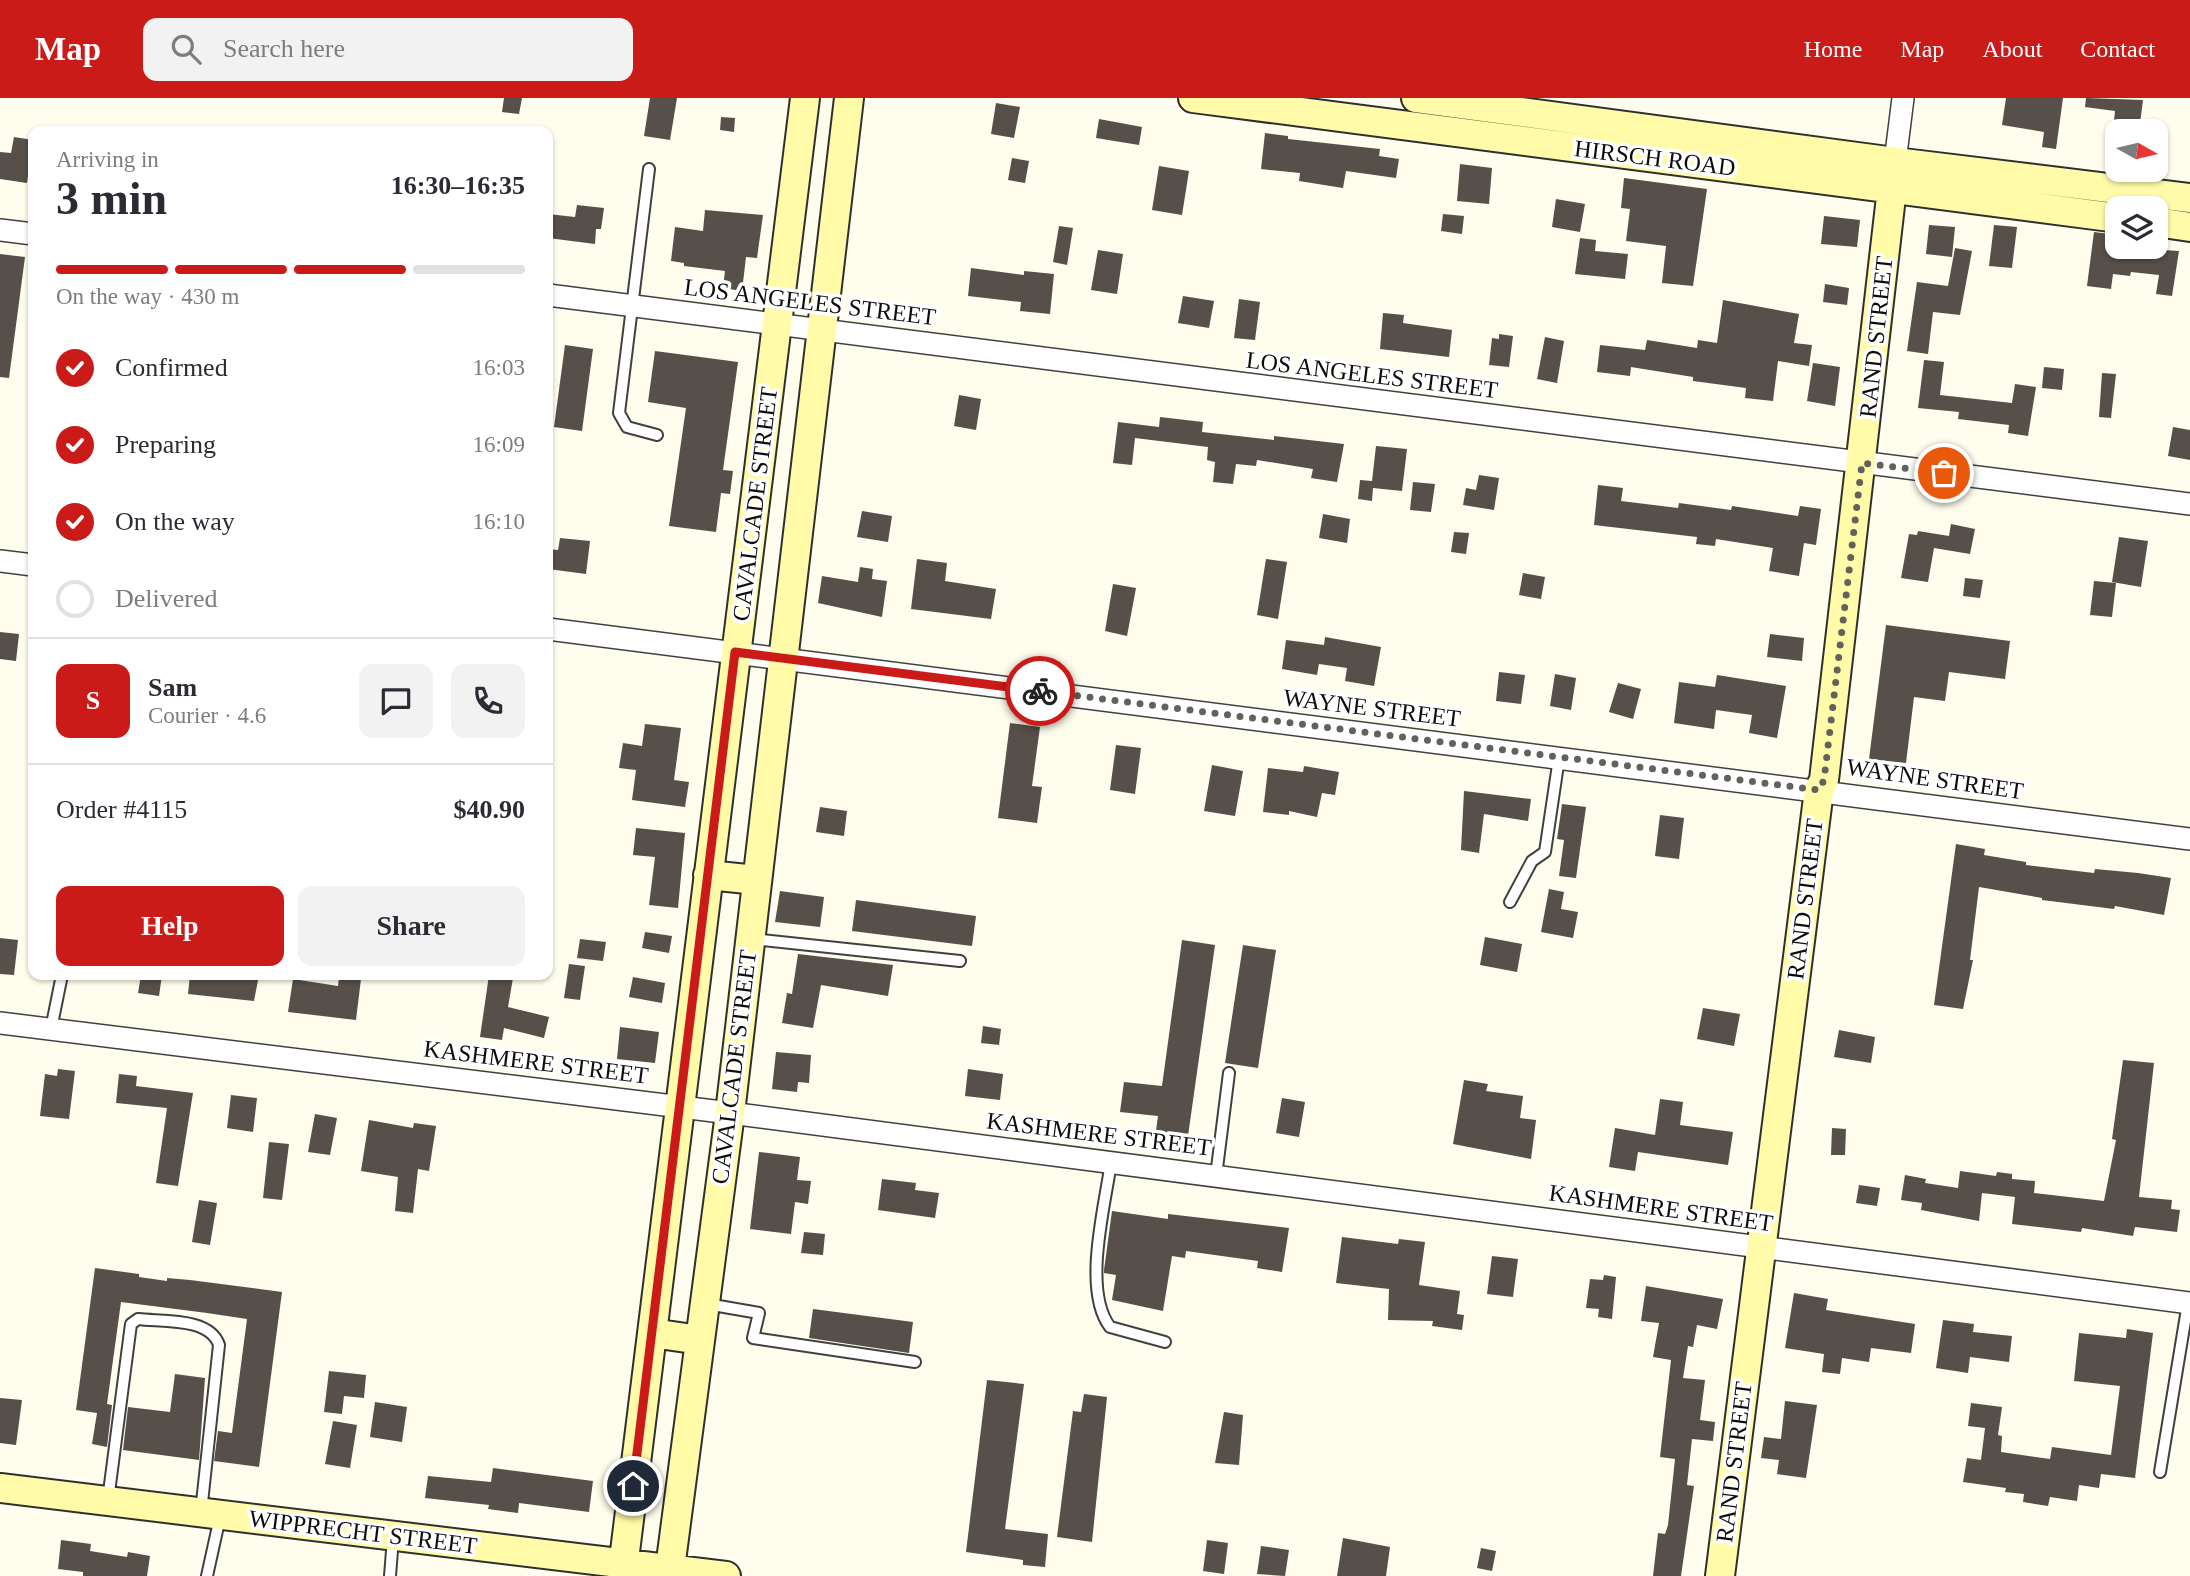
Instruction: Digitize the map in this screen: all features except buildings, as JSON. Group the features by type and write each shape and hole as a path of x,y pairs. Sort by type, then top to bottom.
{"main road":[{"name":"CAVALCADE STREET","path":"622,1570 805,98"},
{"name":"CAVALCADE STREET","path":"669,1572 730,1112 782,658 824,330 849,98"},
{"name":"HIRSCH ROAD","path":"1193,98 1378,110 1893,176 2190,198"},
{"name":"HIRSCH ROAD","path":"1416,98 1485,103 2105,216"},
{"name":"RAND STREET","path":"1720,1576 1819,790 1824,780 1893,176"},
{"path":"2168,224 2190,227"},
{"path":"708,875 757,880"},
{"path":"652,1333 700,1340"},
{"name":"WIPPRECHT STREET","path":"0,1488 393,1535 622,1570 726,1576"}],"street":[{"name":"RAND STREET","path":"1893,176 1903,98"},
{"path":"0,230 28,233"},
{"name":"LOS ANGELES STREET","path":"553,296 2190,504"},
{"path":"0,561 28,564"},
{"name":"WAYNE STREET","path":"553,630 2190,839"},
{"name":"KASHMERE STREET","path":"0,1023 730,1112 2189,1303"}],"lane":[{"path":"649,169 619,414 627,427 657,435"},
{"path":"1510,902 1532,861 1545,852 1559,758"},
{"path":"750,939 960,961"},
{"path":"51,1029 61,980"},
{"path":"1216,1176 1229,1073"},
{"path":"1111,1162 1097,1275 1099,1307 1110,1327 1165,1342"},
{"path":"2160,1472 2189,1303"},
{"path":"705,1304 759,1313 753,1338 915,1362"},
{"path":"108,1501 131,1324 138,1319 200,1326 212,1332 219,1345 207,1576"},
{"path":"390,1576 393,1535"}],"way so far":[{"path":"1040,691 1747,783 1819,790 1824,780 1862,463 1944,473"}],"route":[{"path":"633,1486 735,652 1040,691"}]}
